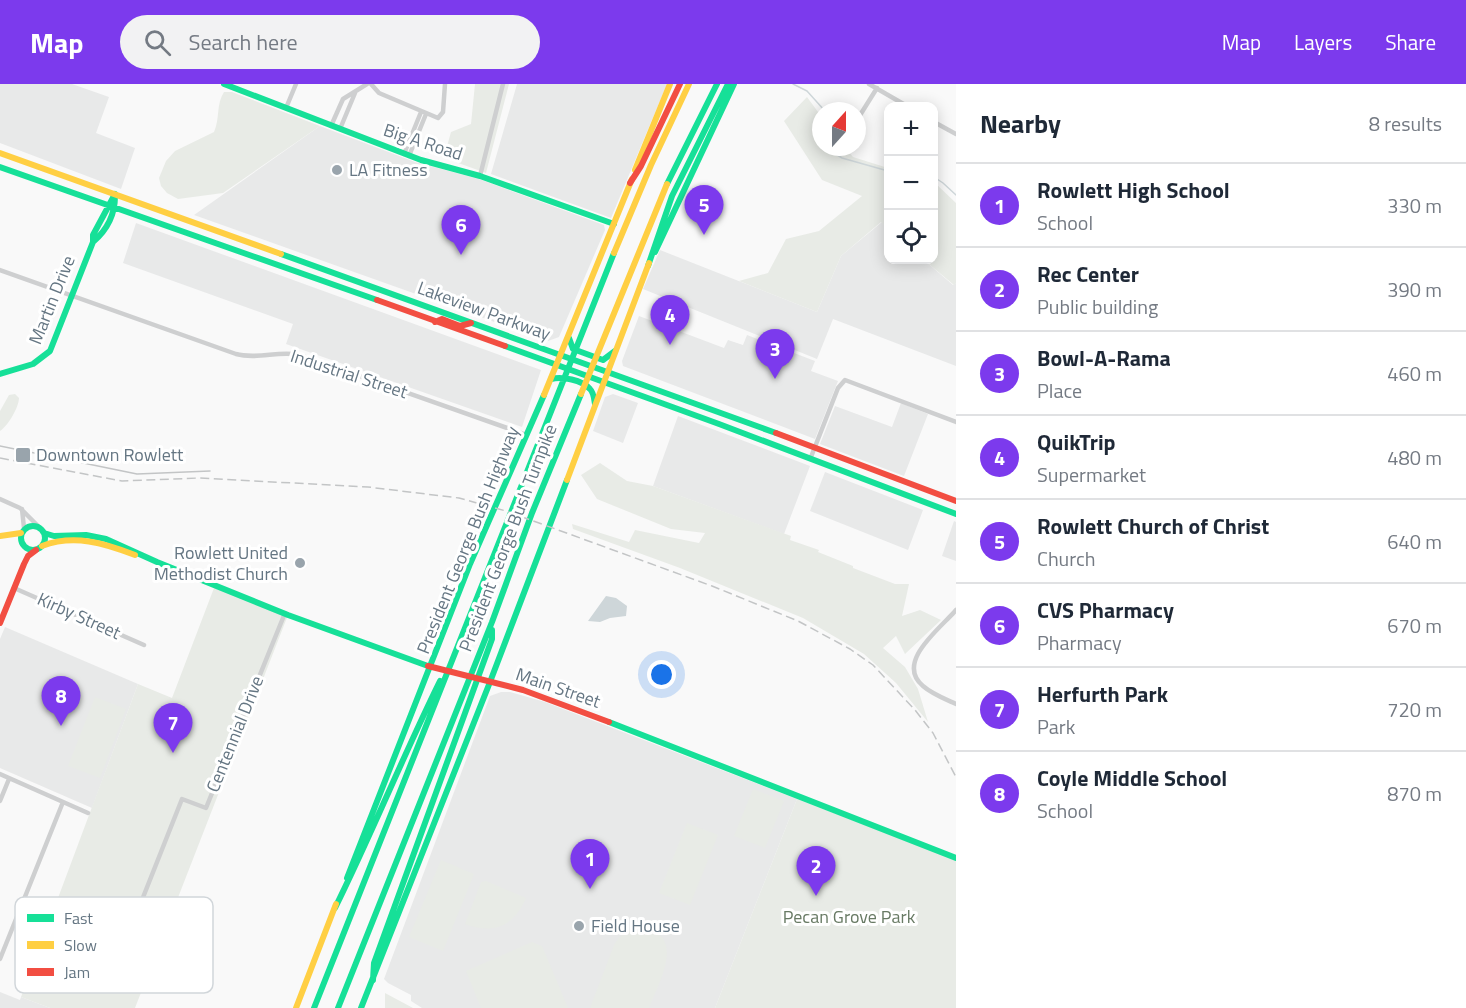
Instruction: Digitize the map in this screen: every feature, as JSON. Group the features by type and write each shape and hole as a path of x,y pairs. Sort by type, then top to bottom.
{"main road":[{"name":"Big A Road","path":"224,84 407,155 480,176 614,224"},
{"name":"President George Bush Highway","path":"296,1008 435,668 470,564 551,379 559,366 572,328 670,84"},
{"path":"630,183 641,166 680,84"},
{"name":"President George Bush Turnpike","path":"314,1008 621,235 689,84"},
{"name":"President George Bush Turnpike","path":"338,1008 492,622 532,513 667,183 717,84"},
{"path":"648,266 655,234 728,84"},
{"path":"361,1008 648,266 734,84"},
{"path":"0,166 2,154"},
{"name":"Lakeview Parkway","path":"2,154 712,408 956,501"},
{"name":"Lakeview Parkway","path":"0,166 811,457 956,514"},
{"name":"Martin Drive","path":"0,374 10,369 33,365 49,354 93,242 100,236 112,207 115,194"},
{"path":"256,258 260,246"},
{"path":"374,300 378,289"},
{"path":"435,322 442,319 460,326 471,323"},
{"path":"572,328 569,342 573,349 603,360 617,348"},
{"path":"551,379 559,376 588,387 592,392 595,405"},
{"path":"708,420 712,408"},
{"path":"0,536 23,531 31,525 39,527 44,533 45,542 42,546"},
{"path":"0,623 21,570 23,531"},
{"name":"Main Street","path":"44,533 54,536 97,537 126,547 147,558"},
{"path":"0,536 22,543 29,550 36,550"},
{"name":"Main Street","path":"21,570 28,556 54,540 81,540 104,544 147,558 285,613 435,668 523,690 566,705 773,784 956,858"},
{"path":"373,980 374,963 387,924 492,639 492,622"},
{"path":"335,908 365,848 406,750 438,683 447,673"}],"street":[{"path":"286,108 296,84"},
{"path":"331,126 341,101 367,84"},
{"path":"371,84 376,92 438,118 442,115 445,84"},
{"path":"480,176 503,84"},
{"path":"869,84 900,102"},
{"path":"866,106 877,88"},
{"path":"340,129 355,92"},
{"path":"407,155 423,113"},
{"path":"938,125 956,134"},
{"name":"Industrial Street","path":"0,270 236,354 258,357 284,353 300,355 527,435"},
{"path":"811,457 838,388 845,380 956,422"},
{"path":"0,499 22,509 39,527"},
{"path":"22,509 23,531"},
{"name":"Kirby Street","path":"14,588 144,645"},
{"path":"956,610 923,645 917,655 914,668 921,685 956,704"},
{"name":"Centennial Drive","path":"143,897 182,799 206,808 285,613"},
{"path":"0,774 88,813"},
{"path":"0,801 9,778"},
{"path":"25,897 63,802"},
{"path":"0,959 15,922"}],"shaded area":[{"path":"0,84 72,84 109,97 96,133 135,148 121,189 0,143"},
{"path":"517,84 667,84 611,218 491,174"},
{"path":"320,126 415,162 479,179 604,225 605,230 559,337 548,341 194,215"},
{"path":"882,222 884,224 884,264 929,264 953,285 956,283 956,366 833,319 817,359 643,289 660,250 817,312 841,256"},
{"path":"136,223 541,370 522,427 286,344 293,324 123,263"},
{"path":"639,316 724,348 728,340 743,345 747,335 815,361 811,371 838,381 815,439 623,366 622,361"},
{"path":"613,394 638,403 623,443 593,431 605,397"},
{"path":"901,403 928,414 904,476 820,444 835,406 892,427"},
{"path":"678,416 810,466 784,534 653,486"},
{"path":"825,472 923,510 908,550 810,511"},
{"path":"954,521 956,522 956,561 942,556"},
{"path":"606,596 616,598 627,606 626,616 600,622 588,621"},
{"path":"5,627 138,684 92,808 0,768 0,639"},
{"path":"510,692 545,702 797,799 715,1008 422,1008 411,1001 411,995 384,979 490,696"},
{"path":"0,992 20,1000 21,997 50,1008 0,1008"}],"green space":[{"path":"475,84 509,84 486,173 439,156 446,150 451,132 471,124"},
{"path":"224,92 232,92 320,126 223,193 178,199 167,193 161,186 159,178 166,161 175,151 214,132"},
{"path":"807,97 812,104 812,156 852,156 884,167 884,225 881,222 841,256 817,312 739,281 768,273 786,239 819,231 862,196 822,180 784,121"},
{"path":"938,186 956,203 956,283 954,285 929,264 938,264"},
{"path":"15,394 19,398 17,406 10,421 0,431 0,411 9,395"},
{"path":"600,463 627,481 653,486 791,536 790,540 819,550 818,552 853,566 853,568 895,584 909,584 902,616 920,610 941,620 905,654 896,636 883,648 905,667 918,689 928,722 896,683 864,654 803,618 680,568 573,529 572,524 629,542 635,530 699,543 705,533 671,529 597,499 581,475"},
{"path":"214,588 288,615 178,897 58,897 138,684 172,698"},
{"path":"95,697 126,709 100,778 68,766"},
{"path":"753,789 784,801 765,848 734,836"},
{"name":"Pecan Grove Park","path":"797,799 956,860 956,1008 715,1008"},
{"path":"687,823 718,835 690,905 659,893"},
{"path":"441,860 474,874 443,951 409,937"},
{"path":"486,881 526,898 521,908 509,921 502,926 485,929 465,924 481,882"},
{"path":"636,928 652,931 662,937 666,947 664,971 649,1008 590,1008 614,945 623,934"},
{"path":"532,942 542,946 568,1008 481,1008 466,971"},
{"path":"22,993 141,993 135,1008 50,1008 21,997"},
{"path":"385,993 413,1008 385,1008"}],"waterway":[{"path":"793,84 807,91 817,102"},
{"path":"839,156 884,170"},
{"path":"938,180 956,195"}],"tram line":[{"path":"0,446 137,474 210,471"}],"railway":[{"path":"0,458 122,481 199,478 368,487 459,498 506,511 712,586 798,621 850,649 873,665 915,710 933,733 956,777"}],"traffic: fast":[{"path":"224,84 421,160 480,176 614,224"},
{"path":"667,184 717,84"},
{"path":"648,266 672,196 728,84"},
{"path":"655,252 734,84"},
{"path":"0,167 377,300"},
{"path":"0,374 33,364 50,351 93,242 93,235 115,194"},
{"path":"93,242 109,221 114,209 115,196"},
{"path":"314,1008 614,253"},
{"path":"281,254 776,433"},
{"path":"569,338 573,349 603,360 615,351"},
{"path":"505,346 956,514"},
{"path":"551,379 566,378 582,383 591,391 595,404"},
{"path":"338,1008 581,394"},
{"path":"347,878 470,564 544,395"},
{"path":"361,1008 567,480"},
{"path":"33,526 42,529 45,538 42,547 33,550 24,547 21,538 24,529 33,526"},
{"path":"44,533 54,536 86,535 106,539 288,615 428,666"},
{"path":"373,980 374,963 492,639 492,630"},
{"path":"335,908 440,681"},
{"path":"609,722 956,858"}],"traffic: slow":[{"path":"635,170 670,84"},
{"path":"614,253 651,165 689,84"},
{"path":"0,153 281,254"},
{"path":"544,395 632,179"},
{"path":"581,394 667,184"},
{"path":"567,480 649,263"},
{"path":"0,536 21,533"},
{"path":"42,546 54,542 77,540 112,547 135,555"},
{"path":"296,1008 336,904"}],"traffic: jam":[{"path":"630,183 641,166 680,84"},
{"path":"377,300 505,346"},
{"path":"435,322 442,319 460,326 471,323"},
{"path":"776,433 956,501"},
{"path":"0,623 24,564 28,556 36,550"},
{"path":"428,666 523,690 609,722"}],"place":[{"name":"LA Fitness","path":"337,170"},
{"name":"Rowlett Church of Christ","path":"704,235"},
{"name":"CVS Pharmacy","path":"461,255"},
{"name":"QuikTrip","path":"670,345"},
{"name":"Bowl-A-Rama","path":"775,379"},
{"name":"Downtown Rowlett","path":"23,455"},
{"name":"Rowlett United Methodist Church","path":"300,563"},
{"name":"Coyle Middle School","path":"61,726"},
{"name":"Herfurth Park","path":"173,753"},
{"name":"Rowlett High School","path":"590,889"},
{"name":"Rec Center","path":"816,896"},
{"name":"Field House","path":"579,926"}]}
